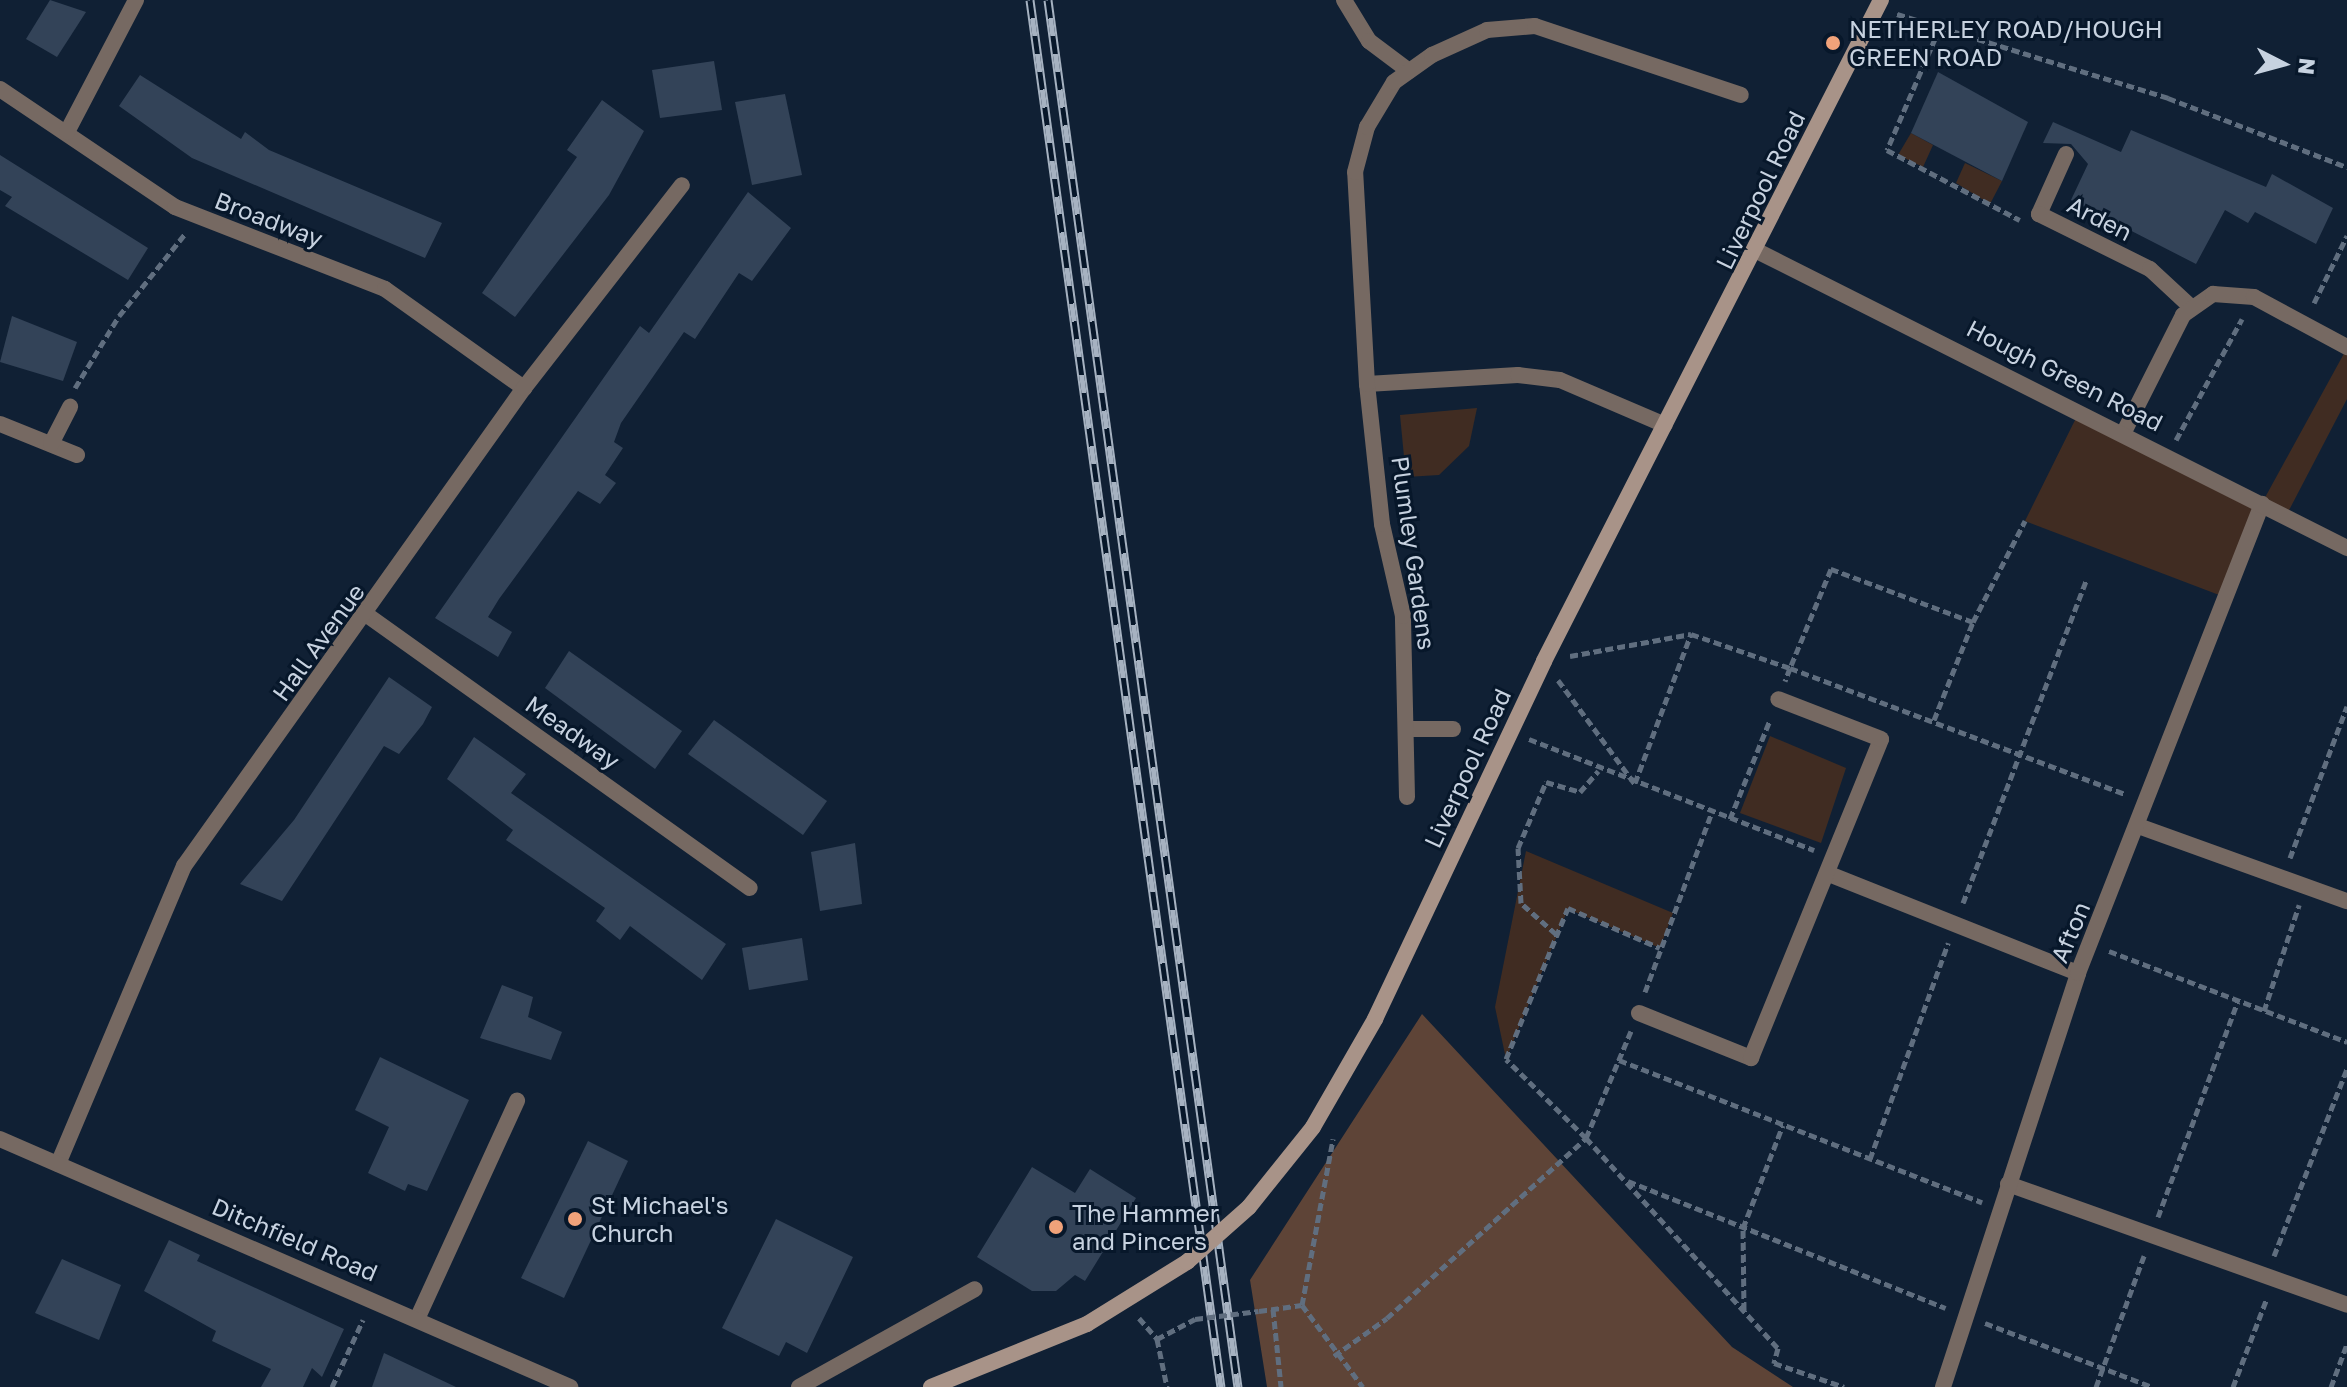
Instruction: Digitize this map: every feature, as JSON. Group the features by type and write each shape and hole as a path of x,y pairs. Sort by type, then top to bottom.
{"main road":[{"name":"Liverpool Road","path":"931,1387 1042,1345 1125,1303 1187,1262 1249,1207 1334,1094 1544,661 1757,251 1879,4"}],"street":[{"path":"67,132 136,0"},
{"path":"1344,0 1369,41 1409,71"},
{"name":"Plumley Gardens","path":"1407,797 1410,729 1403,616 1382,524 1367,384 1355,172 1367,127 1409,71 1487,30 1535,26 1741,95"},
{"name":"Broadway","path":"0,89 198,218 385,289 524,388"},
{"name":"Arden","path":"2066,154 2039,214 2150,269 2191,307"},
{"name":"Hall Avenue","path":"58,1164 184,866 367,615 524,388 682,185"},
{"name":"Hough Green Road","path":"1757,251 2169,454 2347,548"},
{"path":"2124,432 2191,307 2224,291 2254,297 2347,347"},
{"path":"1367,384 1518,375 1560,380 1665,425"},
{"path":"51,444 70,407"},
{"path":"0,424 77,455"},
{"name":"Afton","path":"1943,1387 1961,1314 2078,973 2141,827 2262,504"},
{"name":"Meadway","path":"367,615 750,888"},
{"path":"1639,1013 1751,1058 1829,874 1881,739 1778,699"},
{"path":"1410,729 1453,729"},
{"path":"2141,827 2347,901"},
{"path":"1829,874 2078,973"},
{"path":"418,1317 517,1101"},
{"name":"Ditchfield Road","path":"0,1139 418,1317 570,1387"},
{"path":"2008,1184 2347,1305"},
{"path":"799,1387 975,1289"}],"path":[{"path":"1879,4 1940,27 2168,98 2347,167"},
{"path":"1940,27 1887,150 2022,221 2039,214"},
{"path":"70,407 119,316 198,218"},
{"path":"2303,323 2347,236"},
{"path":"2169,454 2254,297"},
{"path":"1934,720 1973,622 2025,521"},
{"path":"1730,819 1831,569 1973,622"},
{"path":"1870,1159 1955,924 2087,579"},
{"path":"1635,784 1691,634"},
{"path":"1635,784 1544,661 1691,634 1934,720 2150,804"},
{"path":"2283,877 2347,706"},
{"path":"1510,730 1598,771 1835,857"},
{"path":"1556,934 1521,903 1518,848 1546,782 1580,792 1598,771"},
{"path":"1334,1356 1387,1318 1586,1138 1639,1013 1660,948 1712,812"},
{"path":"2264,1011 2305,886"},
{"path":"1660,948 1568,908 1506,1059 1586,1138 1778,1348 1774,1363 1844,1387"},
{"path":"2090,944 2347,1042"},
{"path":"2096,1387 2238,1001"},
{"path":"1619,1060 1998,1208"},
{"path":"2233,1387 2347,1069"},
{"path":"1334,1094 1333,1143 1302,1305 1334,1356 1363,1387"},
{"path":"1744,1311 1743,1228 1783,1125"},
{"path":"1623,1179 2153,1387"},
{"path":"332,1387 373,1298"},
{"path":"1125,1303 1157,1339 1167,1387"},
{"path":"1157,1339 1195,1319 1302,1305"},
{"path":"1273,1309 1281,1387"},
{"path":"2331,1387 2347,1344"}],"shaded area":[{"path":"1911,133 1933,145 1923,167 1898,155"},
{"path":"1965,163 2002,181 1990,204 1956,183"},
{"path":"2347,348 2347,399 2286,516 2263,504 2227,598 2025,521 2080,410 2262,503"},
{"path":"1477,408 1469,446 1439,475 1406,477 1400,415"},
{"path":"1770,736 1846,768 1821,843 1740,813"},
{"path":"1526,851 1673,913 1660,948 1568,909 1506,1059 1495,1007"},
{"path":"1422,1014 1732,1347 1793,1387 1267,1387 1250,1280"}],"building":[{"path":"50,0 86,12 57,57 26,39"},
{"path":"714,61 722,110 660,118 652,70"},
{"path":"1938,72 2028,122 2002,181 1911,133"},
{"path":"140,75 241,139 245,132 269,150 442,223 425,258 192,158 119,106"},
{"path":"785,94 802,175 752,185 735,102"},
{"path":"602,100 644,131 609,195 515,317 482,293 577,157 567,150"},
{"path":"2053,122 2121,152 2131,130 2266,187 2272,174 2333,208 2316,244 2255,212 2248,223 2225,210 2196,264 2071,200 2088,164 2071,144 2043,143"},
{"path":"0,155 148,248 128,280 5,206 12,197 0,190"},
{"path":"748,192 791,228 752,281 739,273 695,339 684,332 621,423 614,442 623,448 605,475 616,483 600,504 578,491 499,599 488,617 512,632 498,657 435,618 640,326 649,333"},
{"path":"12,316 77,342 63,381 0,362"},
{"path":"569,651 682,731 655,769 545,688"},
{"path":"389,677 432,707 423,724 399,754 384,746 282,901 240,884 294,820"},
{"path":"714,720 827,801 803,835 688,754"},
{"path":"474,737 526,774 511,793 726,944 702,980 630,926 620,940 596,921 605,908 506,840 513,830 447,779"},
{"path":"855,843 862,904 820,911 811,852"},
{"path":"802,938 808,980 749,990 742,948"},
{"path":"502,985 533,997 528,1017 562,1032 551,1060 480,1038"},
{"path":"380,1057 469,1100 427,1191 408,1184 405,1191 368,1173 389,1127 355,1110"},
{"name":"St Michael's Church","path":"588,1141 628,1161 564,1298 521,1278"},
{"name":"The Hammer and Pincers","path":"1032,1167 1075,1193 1090,1169 1136,1198 1085,1281 1075,1275 1056,1291 1032,1291 977,1257"},
{"path":"776,1219 853,1257 807,1353 786,1342 779,1356 722,1328"},
{"path":"169,1240 200,1255 197,1261 344,1329 322,1377 312,1368 303,1387 261,1387 271,1369 212,1341 216,1331 144,1291"},
{"path":"62,1259 121,1285 99,1340 35,1313"},
{"path":"384,1353 456,1387 372,1387"}],"railway":[{"path":"1030,0 1221,1387"},
{"path":"1048,0 1238,1387"}],"place":[{"name":"NETHERLEY ROAD/HOUGH GREEN ROAD","path":"1833,43"},
{"name":"St Michael's Church","path":"575,1219"},
{"name":"The Hammer and Pincers","path":"1056,1227"}]}
